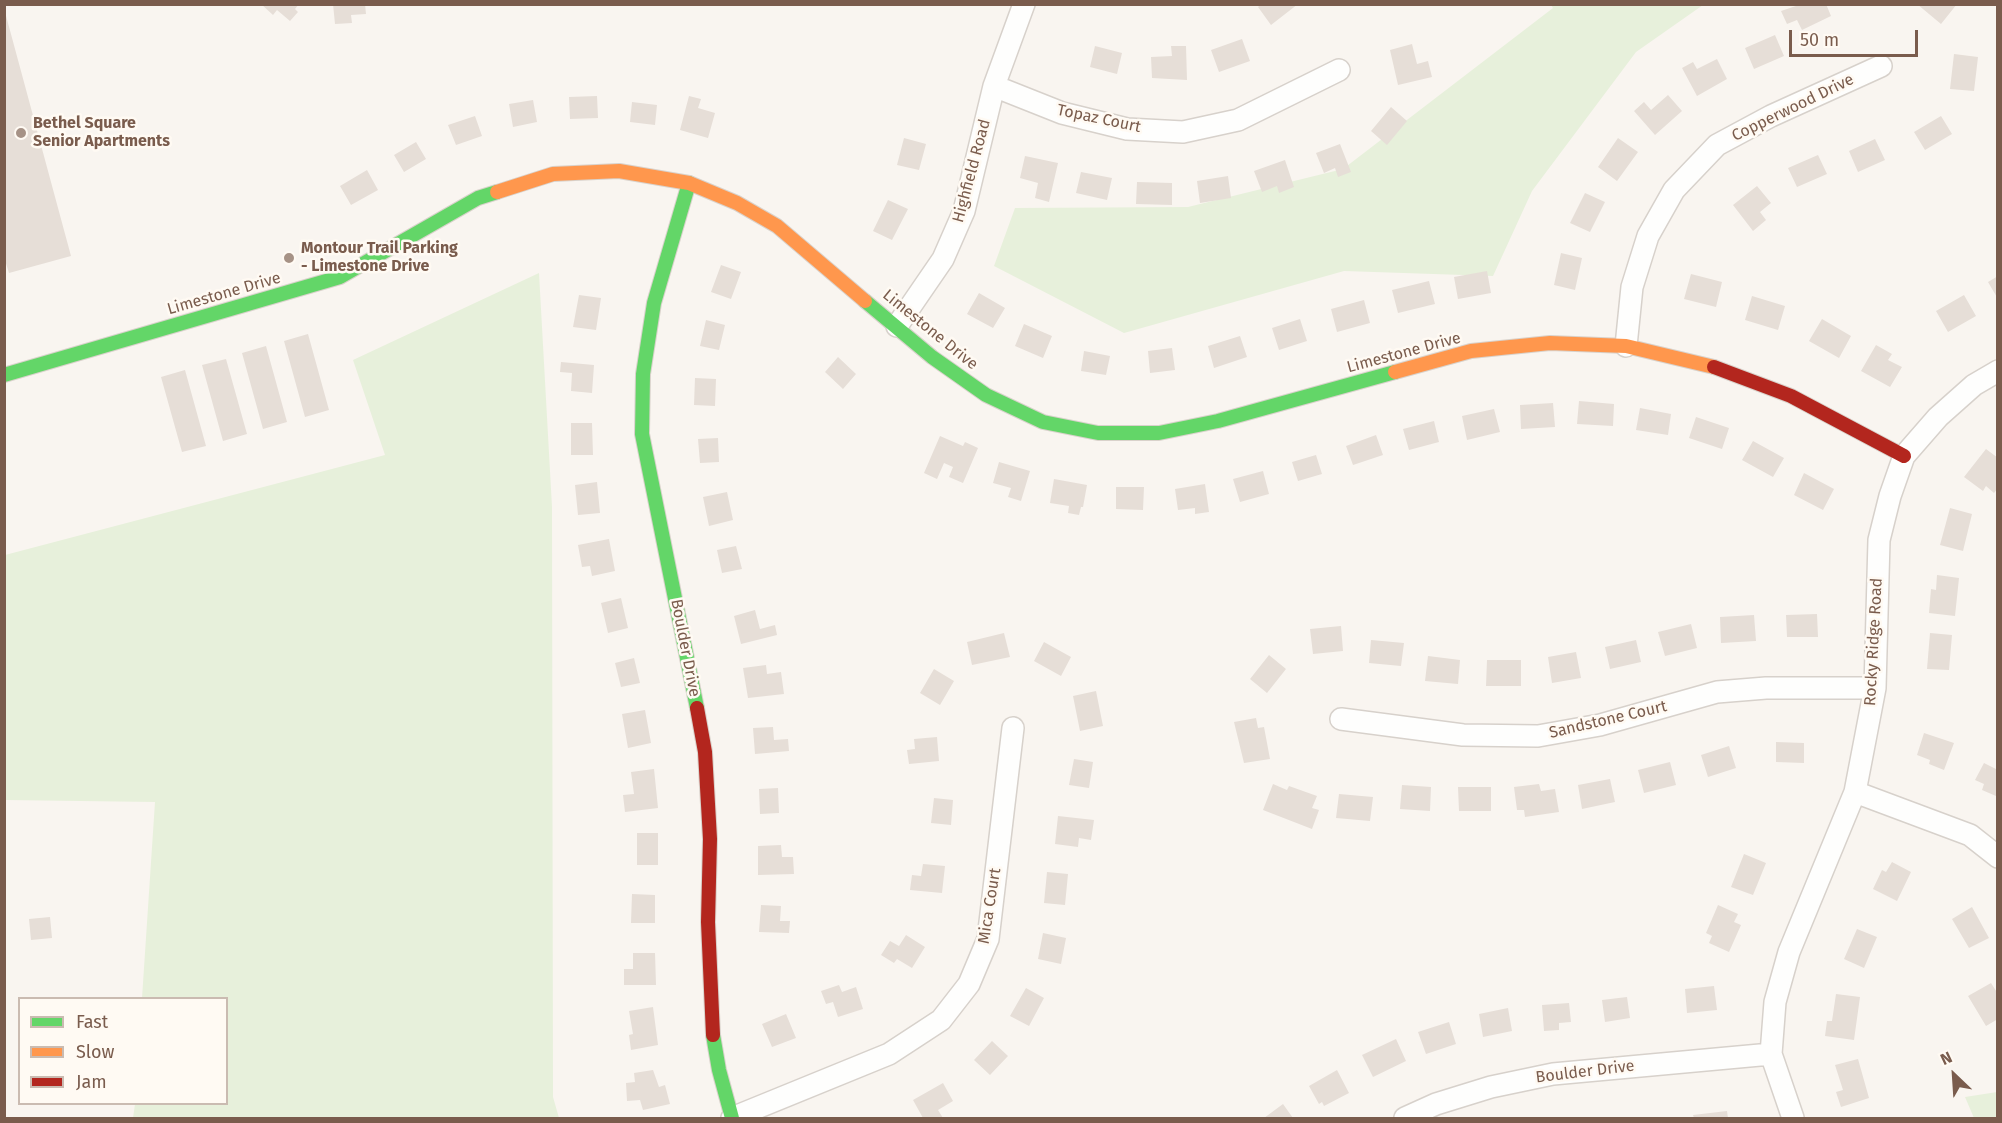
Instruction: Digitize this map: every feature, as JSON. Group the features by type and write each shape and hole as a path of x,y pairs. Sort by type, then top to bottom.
{"street":[{"name":"Highfield Road","path":"897,326 943,259 964,211 994,86 1024,4"},
{"name":"Copperwood Drive","path":"1626,346 1632,288 1648,236 1674,190 1717,145 1771,116 1881,66"},
{"name":"Topaz Court","path":"994,86 1062,113 1127,129 1183,132 1238,120 1339,70"},
{"name":"Limestone Drive","path":"4,375 340,277 478,198 553,174 619,171 689,183 737,203 777,226 932,357 986,395 1043,422 1098,433 1159,433 1218,421 1471,351 1550,343 1626,346 1719,368 1791,396 1904,456"},
{"name":"Boulder Drive","path":"689,183 654,303 642,374 642,434 689,658 705,752 710,839 708,922 711,1021 719,1070 732,1118"},
{"name":"Rocky Ridge Road","path":"1793,1119 1771,1054 1775,1002 1790,952 1855,792 1875,688 1879,540 1904,456 1938,417 1974,385 1998,371"},
{"name":"Sandstone Court","path":"1341,718 1463,735 1538,736 1600,725 1717,692 1766,688 1875,688"},
{"name":"Mica Court","path":"732,1118 888,1054 941,1020 969,984 988,939 1013,728"},
{"path":"1855,792 1970,836 1998,858"},
{"name":"Boulder Drive","path":"1405,1119 1436,1104 1480,1090 1553,1074 1771,1054"}],"green space":[{"path":"1551,5 1703,5 1636,52 1532,191 1493,276 1344,271 1124,333 994,266 1015,208 1188,207 1343,169 1553,8"},
{"path":"539,273 552,507 553,1097 559,1118 133,1118 135,1105 228,1105 228,997 142,997 155,802 5,800 5,555 385,455 353,360"},
{"path":"1997,1092 1997,1118 1974,1118 1965,1097"}],"building":[{"path":"261,4 299,4 295,9 298,12 290,21 277,10 273,15"},
{"path":"333,4 365,4 366,14 351,15 352,23 335,24"},
{"path":"1261,4 1298,4 1271,25 1258,7"},
{"path":"1802,4 1826,4 1831,16 1802,30 1797,20 1787,24 1781,11"},
{"path":"1917,4 1957,4 1941,24"},
{"name":"Bethel Square Senior Apartments","path":"5,12 71,256 9,273 4,257"},
{"path":"1775,35 1784,56 1754,69 1745,48"},
{"path":"1242,39 1250,61 1219,72 1211,50"},
{"path":"1412,44 1417,64 1428,61 1432,77 1398,85 1390,50"},
{"path":"1095,46 1122,53 1117,74 1090,67"},
{"path":"1171,46 1186,46 1187,80 1152,78 1151,57 1172,56"},
{"path":"1954,54 1978,57 1974,91 1950,89"},
{"path":"1717,59 1727,79 1697,96 1682,68 1693,62 1697,69"},
{"path":"1668,95 1682,111 1655,135 1634,111 1644,102 1651,110"},
{"path":"597,96 598,118 570,119 569,97"},
{"path":"689,96 701,99 698,108 715,113 708,138 680,130"},
{"path":"533,100 537,122 513,127 509,104"},
{"path":"632,102 657,105 655,125 630,122"},
{"path":"1391,107 1407,121 1387,145 1371,131"},
{"path":"475,116 482,136 456,145 448,125"},
{"path":"1941,116 1952,134 1925,150 1914,132"},
{"path":"904,138 926,144 919,170 897,165"},
{"path":"1618,138 1638,152 1617,181 1598,167"},
{"path":"1875,139 1885,160 1858,172 1849,151"},
{"path":"416,142 426,159 404,172 394,155"},
{"path":"1340,144 1351,172 1338,177 1335,168 1324,173 1316,153"},
{"path":"1818,155 1827,174 1797,187 1788,168"},
{"path":"1025,156 1058,163 1049,202 1035,198 1038,183 1020,178"},
{"path":"1285,160 1294,187 1279,193 1277,186 1262,192 1254,171"},
{"path":"367,170 378,190 351,205 340,186"},
{"path":"1081,172 1112,178 1107,200 1076,193"},
{"path":"1228,176 1231,198 1200,203 1197,181"},
{"path":"1137,182 1172,183 1172,205 1136,204"},
{"path":"1757,186 1771,203 1760,212 1766,220 1753,231 1733,205"},
{"path":"1585,193 1605,202 1590,232 1570,223"},
{"path":"888,200 908,209 892,240 873,231"},
{"path":"1561,253 1582,258 1575,290 1554,285"},
{"path":"721,265 741,272 731,299 711,292"},
{"path":"1487,271 1491,293 1458,299 1454,277"},
{"path":"1691,274 1722,282 1716,307 1684,299"},
{"path":"1998,276 1998,299 1988,282"},
{"path":"1429,281 1435,304 1398,313 1392,290"},
{"path":"979,293 1005,308 993,328 967,314"},
{"path":"579,295 601,298 596,330 573,327"},
{"path":"1964,295 1976,316 1948,332 1936,311"},
{"path":"1752,296 1785,306 1778,330 1745,320"},
{"path":"1364,300 1370,323 1337,332 1331,309"},
{"path":"1300,319 1307,341 1279,350 1272,328"},
{"path":"1822,319 1851,336 1839,358 1809,341"},
{"path":"706,320 725,325 719,350 700,346"},
{"path":"1024,324 1052,336 1043,358 1015,346"},
{"path":"308,334 329,410 305,417 284,341"},
{"path":"1240,336 1247,357 1214,368 1208,346"},
{"path":"1876,345 1892,354 1888,360 1902,367 1890,387 1861,371"},
{"path":"266,346 287,422 263,429 242,353"},
{"path":"1172,348 1175,370 1150,373 1148,351"},
{"path":"1084,351 1110,356 1106,375 1081,371"},
{"path":"838,357 856,374 843,389 825,372"},
{"path":"226,359 247,434 223,441 202,365"},
{"path":"561,362 594,365 592,393 571,391 572,373 560,372"},
{"path":"185,370 206,446 182,452 161,377"},
{"path":"695,378 716,379 715,406 694,405"},
{"path":"1579,401 1614,404 1613,426 1577,424"},
{"path":"1553,403 1555,427 1521,429 1520,405"},
{"path":"1640,408 1671,414 1668,435 1636,430"},
{"path":"1494,409 1500,432 1467,440 1462,416"},
{"path":"1696,417 1729,428 1722,449 1689,438"},
{"path":"1434,421 1439,442 1409,450 1403,429"},
{"path":"571,423 592,423 593,455 571,455"},
{"path":"1376,435 1383,455 1353,465 1346,446"},
{"path":"940,436 963,446 965,442 978,448 963,483 949,477 953,467 944,463 937,479 924,473"},
{"path":"718,438 719,462 700,463 698,439"},
{"path":"1753,441 1784,458 1773,477 1742,460"},
{"path":"1986,449 1998,458 1998,488 1994,493 1986,486 1983,491 1964,477"},
{"path":"1316,455 1322,474 1298,481 1292,462"},
{"path":"999,462 1030,471 1021,501 1008,497 1011,488 993,483"},
{"path":"1263,471 1269,494 1240,502 1233,479"},
{"path":"1804,473 1834,489 1823,510 1794,495"},
{"path":"1054,479 1087,485 1083,507 1079,515 1068,513 1069,506 1050,503"},
{"path":"597,482 600,513 578,515 575,485"},
{"path":"1205,484 1209,512 1195,514 1195,508 1178,510 1175,489"},
{"path":"1116,487 1144,487 1143,510 1116,509"},
{"path":"727,492 733,520 709,526 703,497"},
{"path":"1950,508 1972,514 1963,551 1940,545"},
{"path":"609,539 615,571 592,576 590,566 582,567 578,545"},
{"path":"736,546 742,569 722,573 717,550"},
{"path":"1937,575 1959,578 1955,616 1929,613 1931,589 1936,590"},
{"path":"621,598 628,628 608,633 601,603"},
{"path":"755,610 760,629 775,625 777,635 741,644 734,616"},
{"path":"1817,614 1818,637 1787,637 1786,615"},
{"path":"1754,615 1756,641 1721,643 1720,617"},
{"path":"1691,624 1697,648 1665,656 1658,632"},
{"path":"1341,626 1343,651 1313,654 1310,629"},
{"path":"1004,633 1010,657 972,665 967,642"},
{"path":"1930,633 1952,635 1949,670 1927,669"},
{"path":"1371,640 1404,643 1401,666 1369,663"},
{"path":"1636,640 1641,662 1610,669 1605,647"},
{"path":"1044,642 1071,657 1061,676 1034,661"},
{"path":"1576,652 1581,678 1552,683 1548,657"},
{"path":"1269,655 1286,669 1267,693 1250,679"},
{"path":"1428,656 1460,660 1458,684 1425,681"},
{"path":"634,658 640,683 621,687 615,663"},
{"path":"1487,660 1521,660 1521,686 1486,686"},
{"path":"766,665 767,674 781,672 784,694 748,698 743,668"},
{"path":"934,669 954,681 940,705 920,693"},
{"path":"1096,691 1103,726 1080,731 1073,696"},
{"path":"645,710 651,743 628,748 622,714"},
{"path":"1256,718 1258,728 1264,727 1270,759 1244,763 1234,722"},
{"path":"773,727 774,740 788,739 789,751 755,754 753,728"},
{"path":"1924,733 1954,743 1944,770 1929,764 1930,760 1917,755"},
{"path":"937,737 939,761 909,764 907,750 915,749 914,739"},
{"path":"1776,742 1804,743 1804,763 1776,762"},
{"path":"1729,746 1736,768 1708,777 1701,755"},
{"path":"1074,759 1093,762 1089,788 1069,785"},
{"path":"1670,762 1676,785 1644,793 1638,770"},
{"path":"1984,763 1998,770 1996,796 1982,790 1984,784 1975,780"},
{"path":"654,769 658,808 625,812 623,795 634,794 631,772"},
{"path":"1610,779 1615,802 1582,809 1578,785"},
{"path":"1273,784 1287,790 1289,786 1317,796 1312,808 1319,810 1312,829 1263,810"},
{"path":"1539,784 1541,791 1555,789 1559,812 1525,817 1524,810 1517,810 1514,787"},
{"path":"1402,785 1431,787 1430,811 1400,809"},
{"path":"1458,787 1491,787 1491,811 1459,811"},
{"path":"778,788 779,813 760,814 759,789"},
{"path":"1339,794 1373,797 1370,821 1336,818"},
{"path":"934,798 953,800 951,825 931,823"},
{"path":"1058,816 1094,820 1091,840 1079,838 1078,847 1055,844"},
{"path":"637,833 658,833 658,865 637,865"},
{"path":"781,845 782,857 793,857 794,874 758,875 758,846"},
{"path":"1744,854 1766,863 1753,895 1731,887"},
{"path":"1892,862 1911,872 1897,901 1873,889 1882,870 1886,872"},
{"path":"923,864 945,866 942,893 910,890 912,875 921,876"},
{"path":"1047,872 1068,874 1065,905 1044,903"},
{"path":"632,894 655,895 655,923 631,923"},
{"path":"761,905 781,906 780,921 790,921 789,933 759,932"},
{"path":"1718,905 1738,914 1734,922 1741,925 1729,952 1709,943 1712,936 1706,933"},
{"path":"1972,907 1989,938 1969,948 1952,919"},
{"path":"50,917 52,938 31,940 29,919"},
{"path":"1857,929 1877,937 1864,968 1844,959"},
{"path":"1043,933 1066,938 1061,964 1038,959"},
{"path":"906,935 925,947 912,968 897,959 894,963 881,955 890,941 899,946"},
{"path":"633,953 655,953 656,985 624,985 624,969 633,969"},
{"path":"1991,983 1998,994 1998,1019 1986,1026 1968,996"},
{"path":"839,985 842,992 856,987 863,1009 838,1017 833,1002 826,1004 821,991"},
{"path":"1714,986 1717,1010 1687,1013 1685,989"},
{"path":"1026,988 1044,998 1029,1026 1010,1016"},
{"path":"1836,994 1860,997 1854,1040 1825,1036 1827,1021 1832,1021"},
{"path":"1627,997 1630,1018 1605,1022 1602,1000"},
{"path":"1569,1003 1571,1022 1559,1023 1559,1030 1544,1031 1542,1005"},
{"path":"653,1007 658,1045 631,1050 629,1035 633,1034 629,1011"},
{"path":"1508,1008 1512,1031 1483,1037 1479,1014"},
{"path":"786,1014 796,1038 772,1047 762,1024"},
{"path":"1449,1022 1456,1044 1426,1054 1418,1032"},
{"path":"1396,1039 1406,1061 1373,1077 1362,1055"},
{"path":"992,1041 1008,1056 990,1075 974,1060"},
{"path":"1858,1059 1869,1098 1841,1107 1836,1092 1843,1090 1835,1065"},
{"path":"653,1070 659,1087 665,1085 670,1104 643,1110 640,1100 627,1101 626,1083 635,1082 634,1073"},
{"path":"1337,1070 1349,1093 1324,1106 1322,1102 1319,1104 1309,1086"},
{"path":"943,1083 953,1101 938,1110 943,1118 923,1118 913,1100"},
{"path":"1283,1104 1293,1118 1264,1118"},
{"path":"1727,1111 1728,1118 1694,1118 1693,1115"}],"traffic: fast":[{"path":"689,183 654,303 643,374 642,434 697,708"},
{"path":"4,375 340,277 478,198 497,192"},
{"path":"865,301 932,357 986,395 1043,422 1098,433 1159,433 1218,421 1395,372"},
{"path":"713,1035 719,1070 732,1118"}],"traffic: slow":[{"path":"497,192 553,174 619,171 689,183 737,203 777,226 865,301"},
{"path":"1395,372 1471,351 1550,343 1626,346 1714,367"}],"traffic: jam":[{"path":"1714,367 1791,396 1904,456"},
{"path":"697,708 705,752 710,839 708,922 713,1035"}],"place":[{"name":"Bethel Square Senior Apartments","path":"21,133"},
{"name":"Montour Trail Parking - Limestone Drive","path":"289,258"}]}
